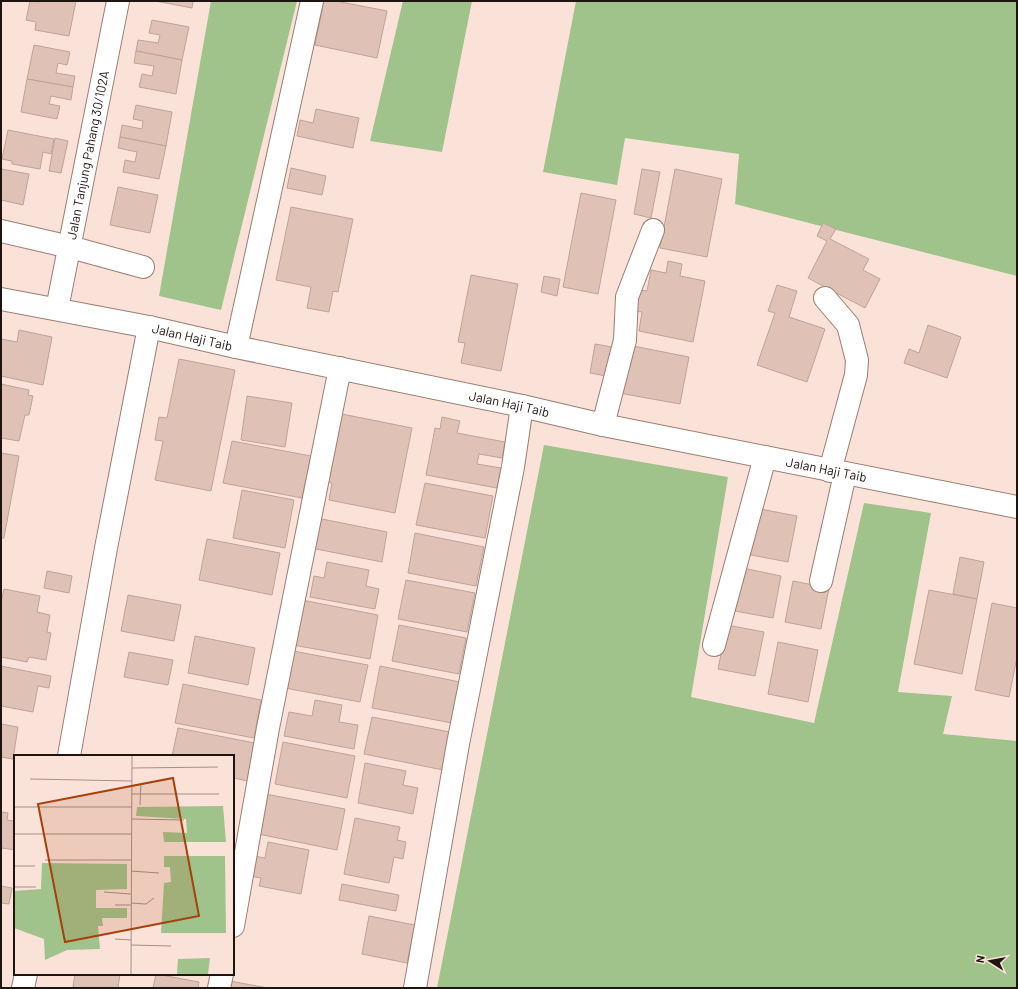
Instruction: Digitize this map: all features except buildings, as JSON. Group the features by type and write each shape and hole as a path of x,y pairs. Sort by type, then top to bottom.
{"street":[{"name":"Jalan Tanjung Pahang 30/102A","path":"56,309 70,247 118,1"},
{"path":"236,347 312,1"},
{"path":"603,425 625,340 627,297 653,230"},
{"path":"1,231 70,247 143,267"},
{"path":"821,581 837,472 856,375 857,360 848,325 825,298"},
{"name":"Jalan Haji Taib","path":"1,299 149,327 236,347 522,406 603,425 1017,507"},
{"path":"69,755 106,548 149,327"},
{"path":"234,920 268,728 340,368"},
{"path":"415,988 458,744 513,467 522,406"},
{"path":"714,646 765,457"},
{"path":"23,988 26,975"},
{"path":"219,988 222,975"}],"green space":[{"path":"211,1 297,1 221,310 159,296"},
{"path":"403,1 472,1 442,152 370,141"},
{"path":"576,1 1017,1 1017,276 735,204 739,154 625,138 617,185 543,172"},
{"path":"544,445 728,477 691,697 814,723 864,503 931,513 898,692 952,696 943,734 1017,741 1017,988 437,988"}]}
